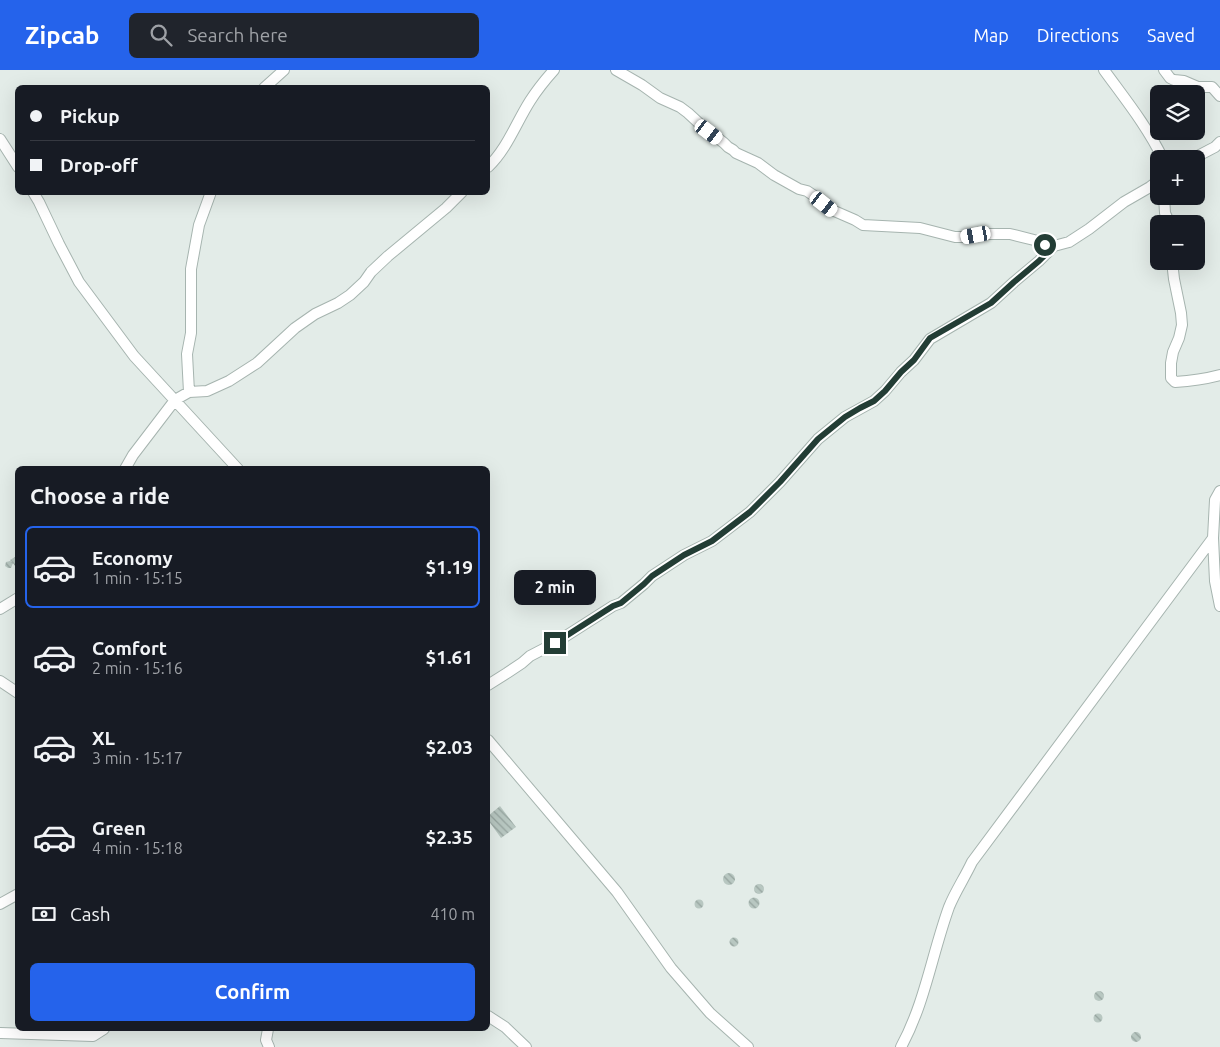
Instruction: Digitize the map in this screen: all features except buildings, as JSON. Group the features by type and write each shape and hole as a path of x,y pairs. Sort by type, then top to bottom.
{"street":[{"path":"267,85 284,70"},
{"path":"490,166 506,143 529,102 554,70"},
{"path":"616,70 660,98 688,112 701,126 736,153 758,163 774,175 799,189 807,191 832,210 863,225 920,228 955,237 1010,234 1054,246 1069,242 1104,219 1124,202 1150,187"},
{"path":"1104,70 1125,97 1158,150"},
{"path":"1164,70 1174,80 1184,81 1198,87 1212,87 1220,96"},
{"path":"0,139 15,162"},
{"path":"1205,152 1220,142"},
{"path":"36,195 79,282 134,356 235,466"},
{"path":"189,392 187,354 191,333 191,269 196,239 210,195"},
{"path":"127,466 175,400 189,392 207,392 229,381 257,363 296,328 350,295 388,256 459,195"},
{"path":"490,684 530,656 621,603 652,576 684,555 712,541 732,526 750,512 780,482 818,439 845,417 874,401 885,391 914,360 930,338 991,303 1054,246"},
{"path":"1173,270 1182,325 1179,338 1172,352 1171,378 1175,382 1182,382 1220,375"},
{"path":"1220,491 1215,500 1213,538 1215,581 1220,606"},
{"path":"901,1047 910,1032 950,906 972,862 1213,538"},
{"path":"0,609 15,600"},
{"path":"0,682 15,691"},
{"path":"490,742 617,892 671,968 710,1013 748,1047"},
{"path":"0,904 15,896"},
{"path":"490,1017 505,1027 526,1047"},
{"path":"0,1033 92,1036 101,1031"},
{"path":"268,1031 266,1040 269,1047"}],"route":[{"path":"555,643 613,606 621,603 652,576 684,555 712,541 750,512 780,482 818,439 845,417 874,401 885,391 914,360 930,338 991,303 1054,246 1045,245"}]}
